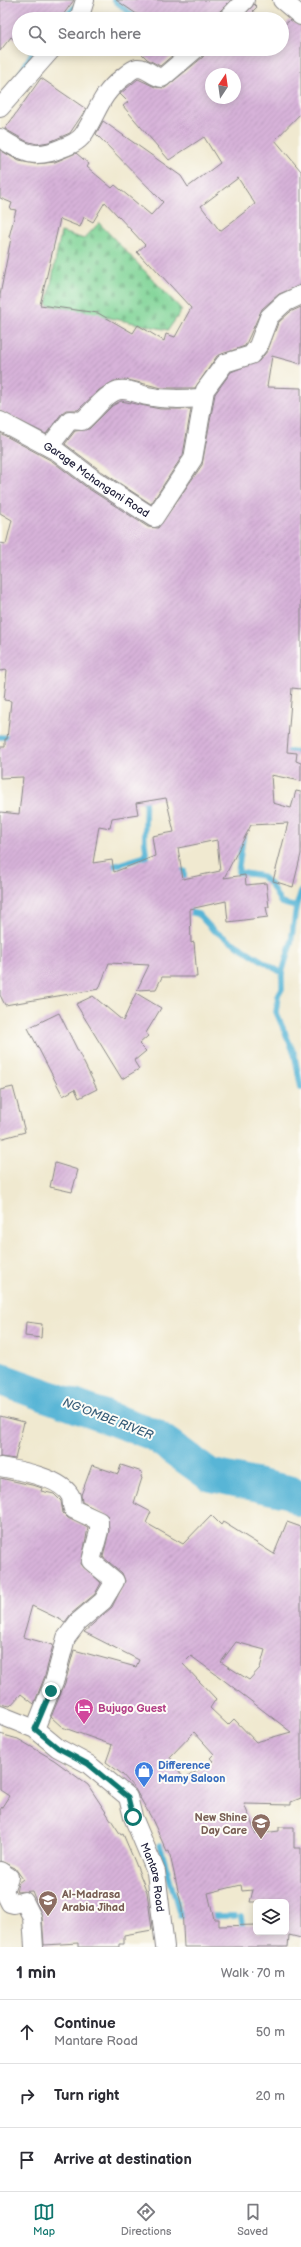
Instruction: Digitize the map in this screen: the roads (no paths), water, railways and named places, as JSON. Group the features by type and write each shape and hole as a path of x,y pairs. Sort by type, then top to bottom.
{"street":[{"path":"81,12 85,0"},
{"path":"234,12 245,0"},
{"path":"282,0 301,16"},
{"path":"0,108 46,56"},
{"path":"0,138 21,151 36,155 53,152 72,144 82,137 109,88 134,69 141,68 162,78 188,56"},
{"name":"Garage Mchangani Road","path":"0,421 49,447 154,518 193,459 205,390 225,363 251,355 258,346 269,317 284,303 301,296"},
{"path":"49,447 70,420 82,421 108,396 118,390 124,389 147,396 173,399 203,398"},
{"path":"0,1467 38,1475 51,1482 71,1497 73,1509 99,1521 99,1531 91,1561 115,1581 103,1600 78,1622 66,1638 55,1679 35,1729"},
{"name":"Mantare Road","path":"0,1714 35,1729 58,1748 88,1764 128,1797 133,1817 156,1872 165,1947"},
{"path":"0,1871 9,1877 4,1891 10,1903 14,1904 24,1901 32,1917 34,1947"}],"waterway":[{"path":"114,0 129,12"},
{"path":"70,12 77,5"},
{"path":"21,73 30,56"},
{"path":"0,737 14,738"},
{"path":"281,752 301,752"},
{"path":"145,794 145,847 149,865"},
{"path":"244,832 238,872 262,876 271,885 281,903 296,907"},
{"path":"107,868 146,856"},
{"path":"175,871 184,871 184,885"},
{"path":"301,891 296,907 291,943 282,973 282,989 278,996 276,1012 294,1053 301,1088"},
{"path":"185,911 198,914 213,930 282,973"},
{"name":"NG'OMBE RIVER","path":"0,1379 153,1434 210,1475 290,1492 301,1500"},
{"path":"160,1845 180,1915 189,1916"},
{"path":"207,1916 235,1916"},
{"path":"241,1917 246,1947"}],"place":[{"name":"Bujugo Guest","path":"84,1725"},
{"name":"Difference Mamy Saloon","path":"144,1788"},
{"name":"New Shine Day Care","path":"261,1840"},
{"name":"Al-Madrasa Arabia Jihad","path":"48,1917"}]}
